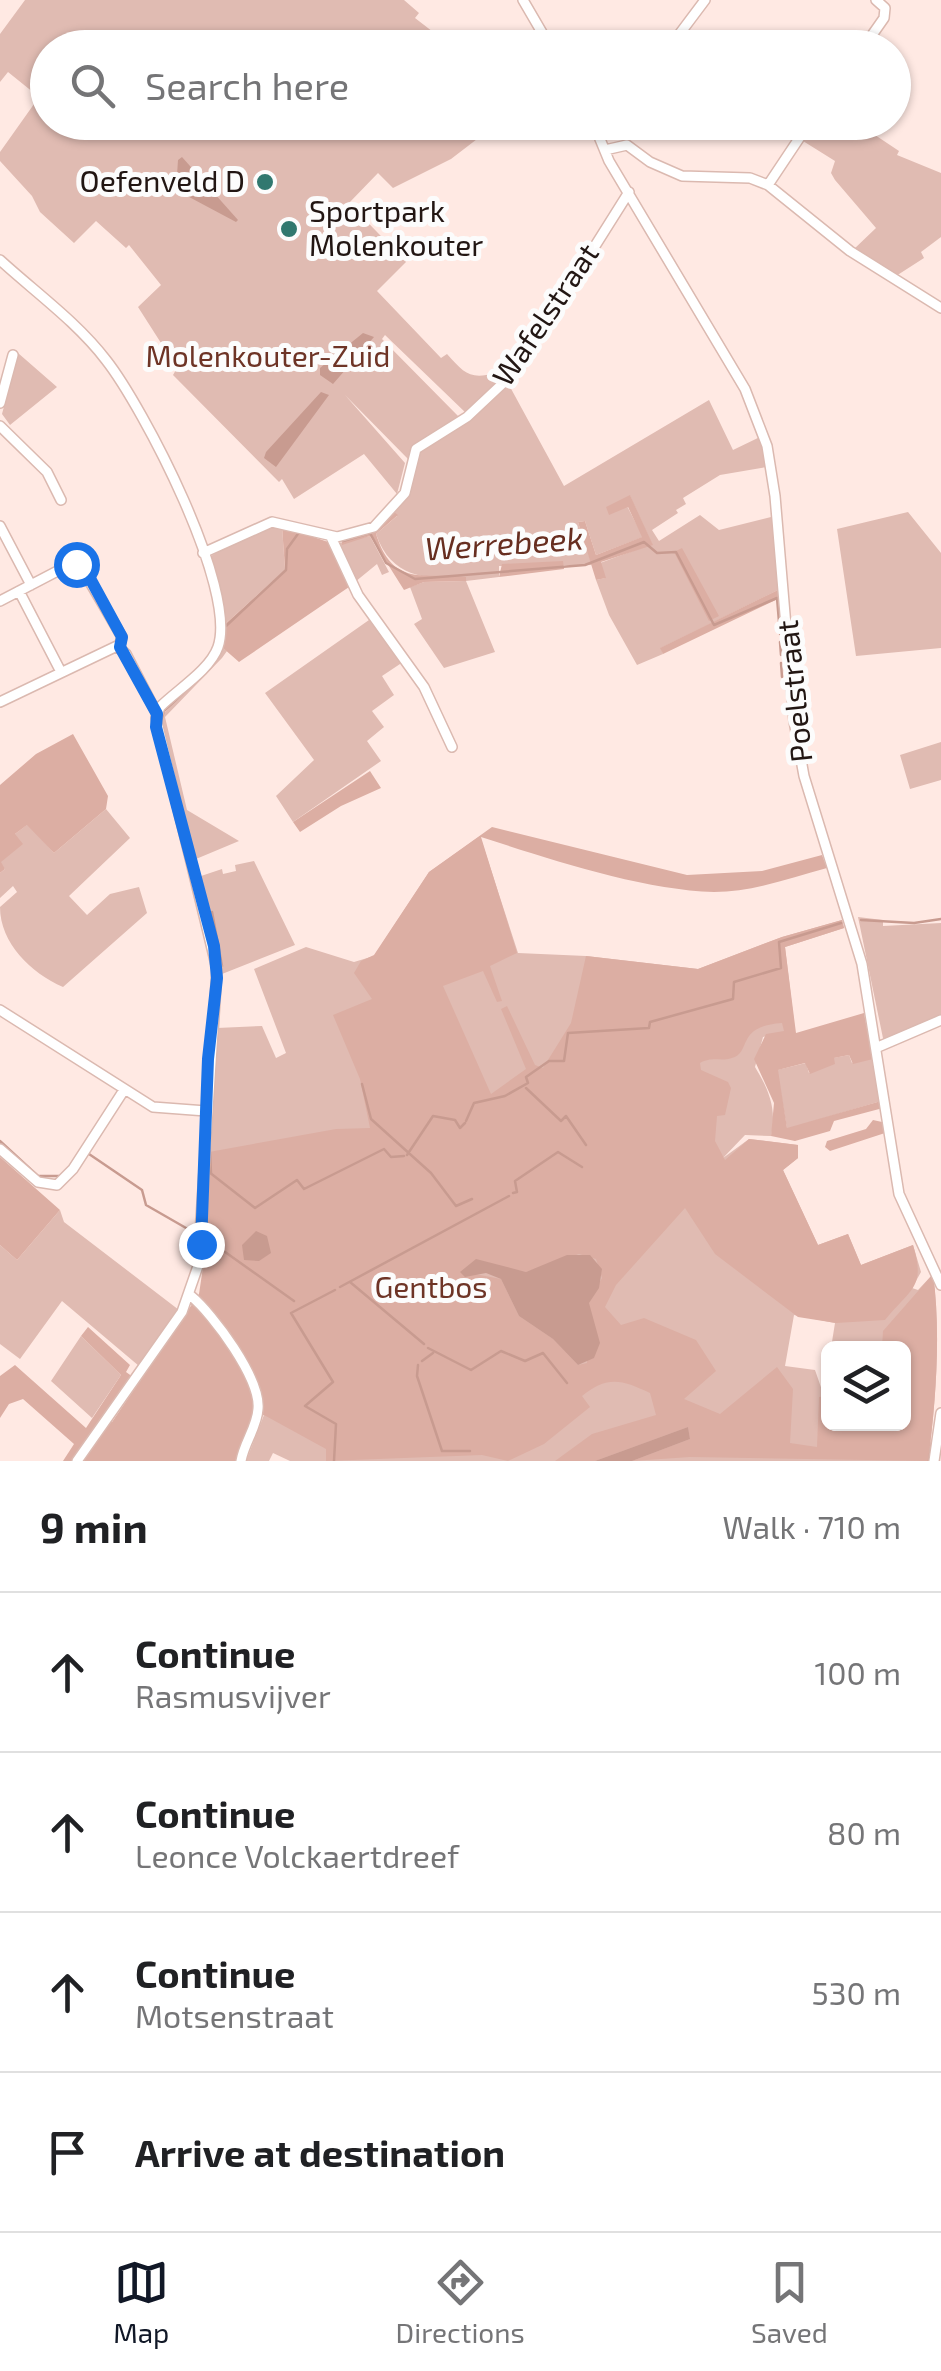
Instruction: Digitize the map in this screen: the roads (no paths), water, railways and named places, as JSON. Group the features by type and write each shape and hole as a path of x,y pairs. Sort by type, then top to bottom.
{"street":[{"path":"523,0 540,30"},
{"path":"682,30 705,0"},
{"path":"876,0 884,8 884,18 876,30"},
{"name":"Poelstraat","path":"601,140 746,389 761,425 779,526 798,752 849,911 878,1047 899,1194 941,1285"},
{"path":"768,185 798,140"},
{"path":"605,150 627,145 650,162 682,176 750,178 768,185 850,252 941,308"},
{"name":"Wafelstraat","path":"332,537 354,534 384,520 407,488 419,446 467,418 516,370 629,192"},
{"path":"0,260 110,366 165,456 203,553 218,614 219,644 212,657 157,714"},
{"path":"0,402 13,354"},
{"path":"0,426 47,472 61,500"},
{"path":"203,553 272,522 332,537 358,595 424,687 452,747"},
{"path":"0,526 32,584"},
{"path":"0,601 69,565 84,566 122,637 120,647 157,714 156,727 214,946 217,978 201,1244 191,1296 77,1461"},
{"path":"19,591 61,672"},
{"path":"0,702 108,648 120,647"},
{"path":"0,1010 160,1109 206,1111"},
{"path":"878,1047 941,1020"},
{"path":"0,1150 38,1182 62,1182 124,1090"},
{"path":"191,1296 238,1355 256,1391 258,1414 241,1461"},
{"path":"934,1461 941,1414"}],"waterway":[{"name":"Werrebeek","path":"226,626 286,570 287,549 300,531"},
{"name":"Werrebeek","path":"343,541 370,533 386,563 415,579 585,565 644,542 657,553 676,552 714,625 777,598 780,634"},
{"name":"Werrebeek","path":"780,642 781,655"},
{"name":"Werrebeek","path":"781,663 782,677"},
{"name":"Werrebeek","path":"161,721 164,711 183,693"},
{"name":"Werrebeek","path":"212,912 222,966"},
{"path":"861,920 914,923 941,919"},
{"path":"466,1121 474,1103 505,1096 528,1083 526,1077 549,1061 564,1061 568,1033 649,1028 650,1022 733,999 734,982 781,968 779,942 841,923"},
{"path":"362,1084 371,1119 431,1173 456,1206 472,1199"},
{"path":"526,1088 561,1121 566,1116 586,1145"},
{"path":"407,1155 433,1116 455,1120 460,1128 465,1123"},
{"path":"0,1141 38,1176 59,1176"},
{"path":"209,1172 255,1208 297,1180 304,1189 384,1149 391,1157 404,1156"},
{"name":"Werrebeek","path":"210,1152 211,1173"},
{"path":"513,1193 517,1192 515,1181 558,1152 582,1167"},
{"path":"89,1154 142,1190 146,1205 193,1232"},
{"path":"340,1287 509,1196"},
{"path":"206,1215 207,1199"},
{"path":"206,1222 204,1237 294,1301"},
{"path":"350,1282 424,1344"},
{"path":"334,1461 336,1424 305,1406 333,1382 291,1313 335,1290"},
{"path":"428,1348 471,1370 501,1351 525,1361 543,1353 567,1383"},
{"path":"422,1361 433,1353"},
{"path":"418,1365 417,1376 442,1451 470,1451"},
{"path":"929,1461 932,1442"}],"place":[{"name":"Oefenveld D","path":"265,182"},
{"name":"Sportpark Molenkouter","path":"289,229"}],"park label":[{"name":"Molenkouter-Zuid","path":"268,357"},
{"name":"Gentbos","path":"431,1288"}]}
